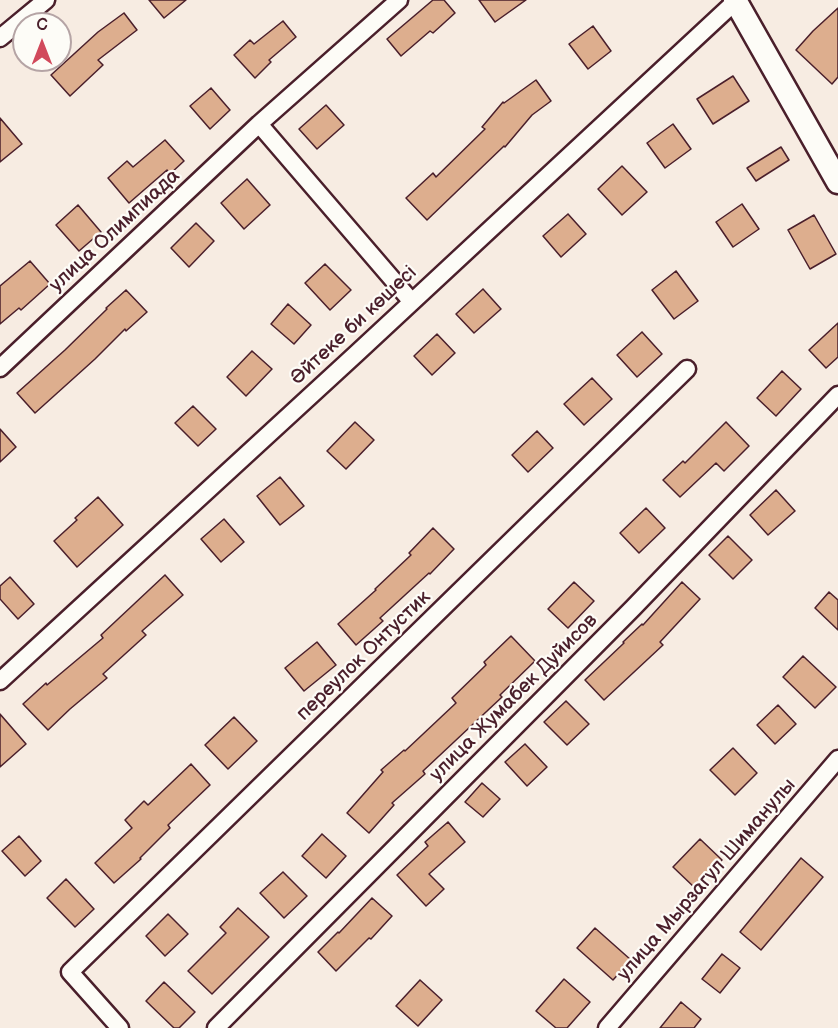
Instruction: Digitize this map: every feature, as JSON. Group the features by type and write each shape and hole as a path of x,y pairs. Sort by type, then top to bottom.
{"main road":[{"path":"736,0 838,182"}],"street":[{"path":"0,38 46,0"},
{"name":"улица Олимпиада","path":"0,368 259,124 399,0"},
{"name":"Әйтеке би көшесі","path":"0,681 736,0"},
{"path":"259,124 412,302"},
{"name":"переулок Онтустик","path":"120,1028 70,972 687,369"},
{"name":"улица Жумабек Дуйисов","path":"216,1028 633,608 838,394"},
{"name":"улица Мырзагул Шиманулы","path":"607,1028 838,759"}],"building":[{"path":"149,0 186,0 164,18"},
{"path":"433,0 444,0 455,13 433,33 430,31 401,56 387,39"},
{"path":"479,0 526,0 495,22"},
{"path":"838,8 838,77 832,84 796,50"},
{"path":"124,13 137,30 98,60 103,65 70,96 51,75 54,72 72,72 72,56 98,32"},
{"path":"283,21 296,37 269,60 271,62 255,78 234,55 250,40 254,44"},
{"path":"593,26 611,51 588,69 569,44"},
{"path":"733,76 749,101 713,124 697,99"},
{"path":"536,80 551,101 532,115 505,147 427,220 406,198 433,173 436,177 485,129 482,127 503,102"},
{"path":"211,88 230,110 210,129 190,106"},
{"path":"326,105 344,125 317,149 299,129"},
{"path":"0,118 22,144 0,162"},
{"path":"673,124 691,149 665,168 647,143"},
{"path":"165,140 184,161 170,174 167,170 129,203 108,178 127,161 133,167"},
{"path":"781,147 789,160 756,181 747,168"},
{"path":"622,166 647,192 622,215 598,189"},
{"path":"247,179 270,205 244,229 221,203"},
{"path":"742,204 759,229 733,247 716,222"},
{"path":"78,205 101,232 79,251 56,225"},
{"path":"568,214 586,234 561,257 543,236"},
{"path":"814,215 836,254 810,269 788,230"},
{"path":"196,223 214,241 189,267 171,248"},
{"path":"30,261 50,284 21,310 19,308 0,324 0,286"},
{"path":"325,264 351,290 330,310 305,283"},
{"path":"676,271 698,301 674,319 652,290"},
{"path":"483,289 501,309 474,333 456,314"},
{"path":"126,290 147,312 126,331 125,329 35,413 17,393"},
{"path":"288,304 311,325 294,344 271,324"},
{"path":"838,323 838,357 826,368 809,350"},
{"path":"642,332 662,354 637,377 617,355"},
{"path":"437,334 455,353 432,375 414,356"},
{"path":"252,351 272,369 246,396 227,377"},
{"path":"782,371 801,389 776,416 757,398"},
{"path":"592,378 612,399 584,425 564,404"},
{"path":"193,406 216,429 198,446 175,423"},
{"path":"355,422 374,440 346,469 327,451"},
{"path":"726,422 749,446 724,471 716,463 680,497 663,480 683,461 685,463"},
{"path":"0,429 16,447 0,462"},
{"path":"537,431 553,448 528,472 512,455"},
{"path":"280,477 304,506 280,525 257,496"},
{"path":"776,490 795,511 768,535 750,515"},
{"path":"98,497 123,525 77,567 54,541"},
{"path":"646,508 665,528 639,553 620,533"},
{"path":"224,519 244,542 221,562 201,539"},
{"path":"433,528 454,549 430,574 380,618 383,621 356,645 338,624 411,555 409,553"},
{"path":"728,536 752,560 733,579 709,555"},
{"path":"165,575 183,595 142,631 146,635 103,674 107,678 48,730 23,704 103,638 101,635"},
{"path":"10,577 34,604 18,619 0,599 0,586"},
{"path":"574,582 594,601 568,628 548,609"},
{"path":"682,582 700,599 660,642 663,645 604,700 585,680 643,625"},
{"path":"829,592 838,600 838,630 815,608"},
{"path":"511,636 535,661 500,695 502,697 423,771 425,774 392,803 394,805 369,833 347,813 383,772 381,770 405,751 456,703 452,698 486,665 484,662"},
{"path":"317,642 336,665 304,691 285,668"},
{"path":"803,656 836,687 815,708 783,677"},
{"path":"566,701 589,724 567,745 544,722"},
{"path":"778,705 796,724 775,744 757,725"},
{"path":"0,714 26,744 0,767"},
{"path":"234,717 257,741 228,769 205,745"},
{"path":"525,744 547,767 527,786 505,762"},
{"path":"733,748 757,773 735,795 710,770"},
{"path":"191,764 210,785 168,825 170,828 141,859 114,883 95,863 132,828 125,820 144,801 148,805"},
{"path":"482,783 500,799 483,817 465,802"},
{"path":"448,822 465,842 429,874 444,889 426,906 397,875 428,846 425,842"},
{"path":"322,834 346,856 326,878 302,856"},
{"path":"19,836 41,861 25,876 2,851"},
{"path":"700,839 722,860 695,888 673,867"},
{"path":"801,858 823,877 761,950 740,932"},
{"path":"283,872 307,896 284,918 260,893"},
{"path":"66,879 94,909 75,927 47,898"},
{"path":"372,898 392,916 336,971 318,952"},
{"path":"238,908 269,937 212,994 188,971 226,933 220,927"},
{"path":"168,914 188,934 165,956 146,936"},
{"path":"595,928 631,960 613,980 577,948"},
{"path":"722,954 740,968 720,993 702,979"},
{"path":"564,979 590,1002 567,1028 556,1028 536,1011"},
{"path":"420,980 442,1000 418,1026 396,1006"},
{"path":"164,982 195,1012 179,1028 174,1028 146,1001"},
{"path":"681,1002 701,1019 694,1028 660,1028"}]}
